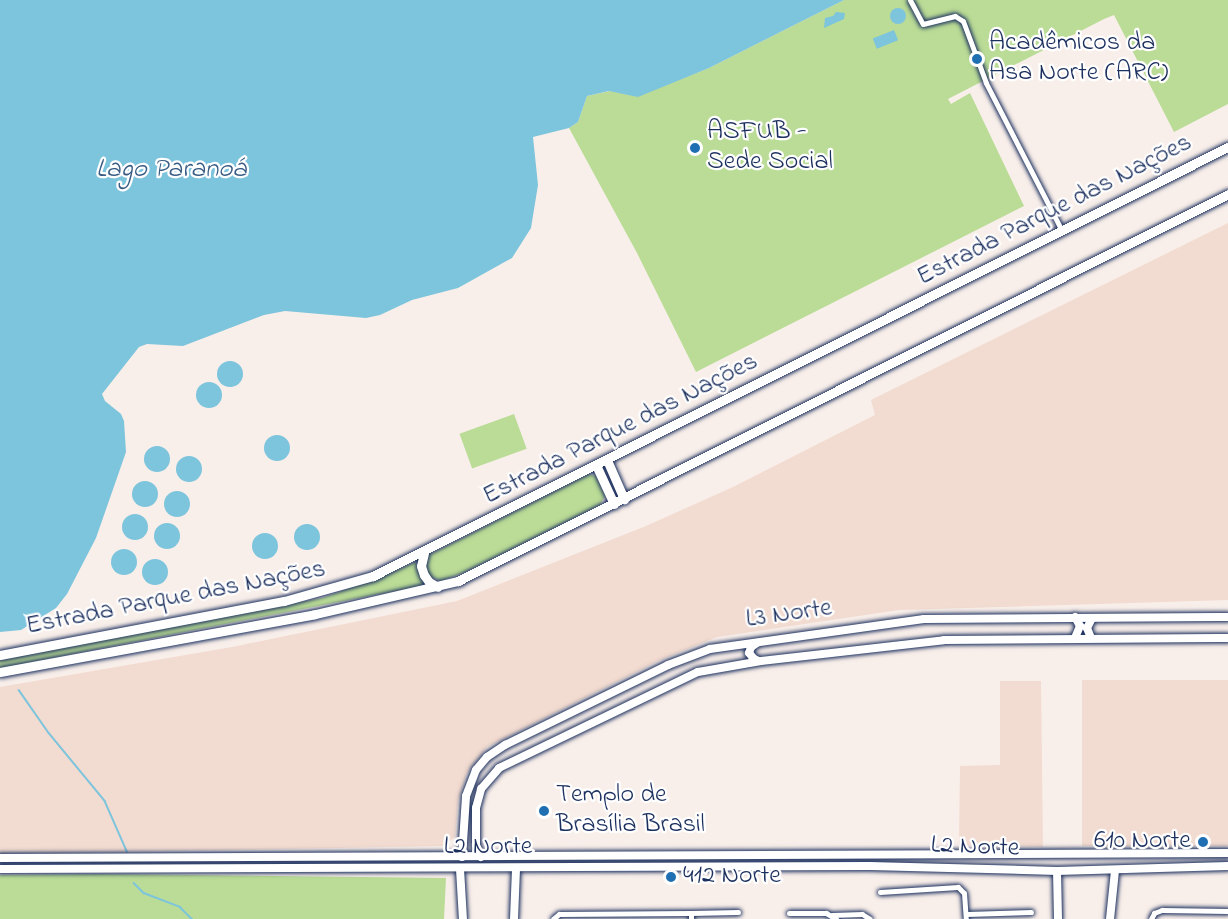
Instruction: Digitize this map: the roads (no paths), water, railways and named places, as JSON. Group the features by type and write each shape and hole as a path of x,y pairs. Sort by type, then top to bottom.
{"highway":[{"name":"Estrada Parque das Nações","path":"0,655 323,592 373,576 423,553 1228,147"},
{"name":"Estrada Parque das Nações","path":"0,672 315,614 438,587 474,574 1228,194"},
{"path":"607,460 624,499"},
{"path":"596,465 614,504"},
{"path":"423,553 424,575 429,582 438,587"}],"main road":[{"path":"1075,617 1080,626 1075,638"},
{"name":"L3 Norte","path":"462,857 466,796 476,770 487,757 505,745 678,660 710,649 914,620 1228,617"},
{"path":"1091,638 1087,628 1092,618"},
{"name":"L3 Norte","path":"480,857 476,844 476,808 482,789 499,768 682,678 713,668 944,640 1228,639"},
{"path":"761,640 751,647 749,652 754,659 761,661"},
{"path":"1153,853 1153,870"},
{"name":"L2 Norte","path":"0,858 1019,856 1228,853"},
{"path":"555,856 555,868"},
{"path":"816,867 820,856"},
{"path":"1017,871 1019,856"},
{"name":"L2 Norte","path":"0,869 947,867 1017,871 1115,871 1228,866"},
{"path":"460,869 463,919"},
{"path":"514,919 516,869"},
{"path":"1057,871 1058,919"},
{"path":"1110,919 1115,871"}],"street":[{"path":"910,0 923,24 955,16 963,21 986,83 1062,231"},
{"path":"880,892 958,887 964,893 967,916 1031,912"},
{"path":"1178,910 1178,919"},
{"path":"1151,919 1157,911 1228,911"},
{"path":"553,919 559,914 691,916 738,912"},
{"path":"789,913 834,917 862,914 870,919"}],"water":[{"name":"Lago Paranoá","path":"0,0 844,0 709,68 638,97 609,91 587,96 578,122 569,128 533,137 538,185 531,228 512,258 458,288 412,300 380,315 366,318 285,311 264,315 183,346 147,344 139,347 102,394 105,401 121,414 124,421 126,452 96,538 67,594 56,608 21,630 0,632"},
{"path":"898,8 906,16 898,24 890,16"},
{"path":"836,12 845,13 844,19 824,28 825,18 833,16"},
{"path":"894,30 898,40 877,49 873,39"},
{"path":"230,361 239,365 243,374 239,383 230,387 221,383 217,374 221,365"},
{"path":"209,382 218,386 222,395 218,404 209,408 200,404 196,395 200,386"},
{"path":"277,435 286,439 290,448 286,457 277,461 268,457 264,448 268,439"},
{"path":"157,446 166,450 170,459 166,468 157,472 148,468 144,459 148,450"},
{"path":"189,456 198,460 202,469 198,478 189,482 180,478 176,469 180,460"},
{"path":"145,481 154,485 158,494 154,503 145,507 136,503 132,494 136,485"},
{"path":"177,491 186,495 190,504 186,513 177,517 168,513 164,504 168,495"},
{"path":"135,514 144,518 148,527 144,536 135,540 126,536 122,527 126,518"},
{"path":"167,523 176,527 180,536 176,545 167,549 158,545 154,536 158,527"},
{"path":"307,524 316,528 320,537 316,546 307,550 298,546 294,537 298,528"},
{"path":"265,533 274,537 278,546 274,555 265,559 256,555 252,546 256,537"},
{"path":"124,549 133,553 137,562 133,571 124,575 115,571 111,562 115,553"},
{"path":"155,559 164,563 168,572 164,581 155,585 146,581 142,572 146,563"}],"waterway":[{"path":"19,690 49,733 105,801 127,851"},
{"path":"134,883 144,893 180,907 192,919"}],"place":[{"name":"Acadêmicos da Asa Norte (ARC)","path":"977,59"},
{"name":"ASFUB - Sede Social","path":"695,148"},
{"name":"Templo de Brasília Brasil","path":"544,811"},
{"name":"610 Norte","path":"1203,842"},
{"name":"412 Norte","path":"671,877"}]}
